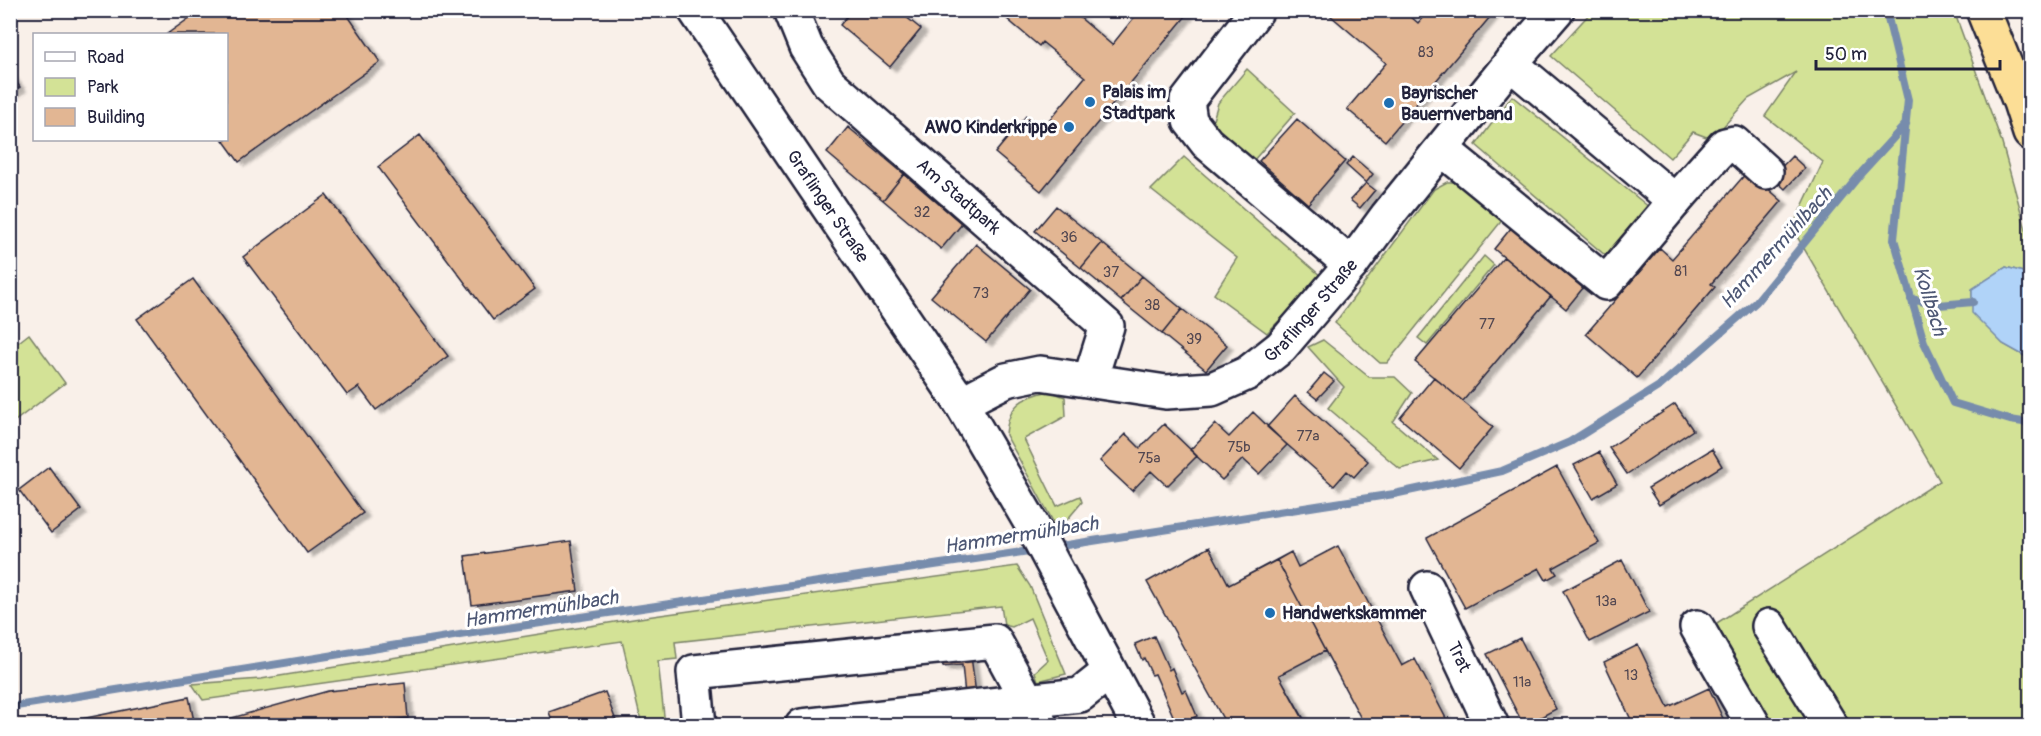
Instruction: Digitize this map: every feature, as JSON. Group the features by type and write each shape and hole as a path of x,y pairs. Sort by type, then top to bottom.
{"highway":[{"path":"1983,10 2031,133"}],"street":[{"name":"Graflinger Straße","path":"695,10 961,403 1031,524 1139,726"},
{"name":"Am Stadtpark","path":"791,10 806,47 829,83 1107,327 1090,380"},
{"path":"1257,10 1187,101 1190,121 1207,143 1351,265"},
{"name":"Graflinger Straße","path":"961,403 1006,380 1040,373 1166,392 1212,389 1248,374 1281,347 1351,265 1387,216 1510,63 1557,10"},
{"path":"1510,63 1675,201"},
{"path":"1442,149 1606,283 1725,145 1734,143 1766,172"},
{"name":"Trat","path":"1427,588 1492,726"},
{"path":"1769,626 1831,726"},
{"path":"1697,627 1754,726"},
{"path":"699,726 694,672 995,641 1034,713"},
{"path":"802,726 1034,713 1080,695 1109,672"}],"green space":[{"path":"1592,11 1954,11 2001,140 2030,244 2030,274 2006,267 1972,290 1973,313 2003,344 2030,359 2030,725 1771,725 1712,626 1940,481 1792,228 1823,162 1765,116 1796,72 1748,99 1712,139 1693,132 1670,158 1551,56"},
{"path":"1247,69 1295,113 1253,161 1220,134 1213,120 1218,103"},
{"path":"1512,96 1655,212 1613,262 1476,145"},
{"path":"1184,157 1322,277 1267,333 1214,294 1237,258 1151,190"},
{"path":"1447,182 1457,182 1504,218 1387,363 1380,363 1335,323 1434,189"},
{"path":"1484,256 1494,265 1427,345 1418,338"},
{"path":"29,334 65,383 11,424 11,348"},
{"path":"1323,340 1369,377 1395,377 1412,393 1393,422 1438,460 1400,469 1328,408 1344,387 1308,347"},
{"path":"1049,391 1065,397 1066,416 1024,439 1057,506 1080,496 1082,502 1061,527 1056,527 1006,435 1013,409 1031,396"},
{"path":"1017,566 1030,586 1066,674 1038,681 1035,672 1048,660 1030,618 1012,627 1004,625 1001,606 675,642 677,659 658,661 665,725 642,725 622,641 203,700 192,684 261,679 646,617"}],"water":[{"path":"2006,267 2030,274 2030,359 2003,344 1972,313 1972,289"}],"building":[{"path":"201,10 344,10 380,62 239,162 224,141 228,141 228,33 168,33"},
{"path":"852,10 902,10 900,12 921,29 890,67 840,25"},
{"name":"Palais im Stadtpark","path":"1008,10 1071,10 1112,45 1140,10 1191,10 1041,191 995,153 1026,116 1042,129 1085,77 1042,42 1039,46 1007,19 1012,13"},
{"path":"1324,10 1403,10 1418,23 1429,10 1496,10 1385,141 1347,109 1386,63"},
{"path":"10,74 20,87 10,94"},
{"path":"1297,119 1345,161 1308,204 1259,161"},
{"path":"848,127 904,174 883,200 827,153"},
{"path":"420,135 535,289 493,320 378,167"},
{"path":"1792,156 1805,168 1785,189 1772,177"},
{"path":"1353,157 1373,174 1366,183 1346,165"},
{"path":"1748,171 1782,201 1711,284 1715,287 1637,378 1586,334 1660,248 1672,259"},
{"path":"904,174 962,224 941,249 883,200"},
{"path":"1366,183 1375,190 1360,208 1350,200"},
{"path":"326,195 448,356 376,410 359,387 347,395 243,257"},
{"path":"1056,206 1102,243 1081,268 1035,231"},
{"path":"1511,228 1583,288 1566,309 1494,249"},
{"path":"1102,243 1142,276 1121,301 1081,268"},
{"path":"976,244 1030,289 986,342 931,297"},
{"path":"1504,257 1551,296 1463,401 1415,362"},
{"path":"1142,276 1182,309 1162,334 1121,301"},
{"path":"193,279 363,513 307,553 137,319"},
{"path":"1182,309 1227,345 1206,370 1162,334"},
{"path":"1324,373 1334,381 1317,399 1308,392"},
{"path":"1434,377 1493,427 1459,468 1400,418"},
{"path":"1295,396 1368,461 1354,477 1347,471 1334,486 1267,427"},
{"path":"1675,404 1693,430 1627,474 1609,448"},
{"path":"1253,412 1287,445 1259,474 1243,459 1222,480 1190,450 1215,424 1229,437"},
{"path":"1164,424 1197,456 1167,486 1151,471 1132,491 1100,461 1126,434 1140,448"},
{"path":"1712,449 1722,466 1659,505 1648,488"},
{"path":"1599,452 1617,484 1593,498 1574,465"},
{"path":"49,467 81,510 51,533 19,490"},
{"path":"1557,467 1599,543 1553,568 1557,574 1546,580 1539,568 1465,608 1427,538"},
{"path":"571,541 578,591 472,605 465,556"},
{"name":"Handwerkskammer","path":"1338,546 1402,666 1415,659 1450,726 1365,726 1325,651 1279,675 1308,726 1227,726 1147,582 1209,547 1229,585 1291,552 1298,567"},
{"path":"1338,546 1402,666 1415,659 1450,726 1365,726 1277,560 1291,552 1298,567"},
{"path":"1209,547 1229,585 1277,560 1325,651 1279,675 1307,726 1227,726 1147,582"},
{"path":"1622,560 1649,612 1590,642 1563,591"},
{"path":"1154,636 1169,670 1172,668 1182,692 1186,690 1197,716 1177,725 1155,674 1152,675 1144,658 1142,660 1135,644"},
{"path":"1520,638 1556,709 1524,726 1487,654"},
{"path":"1638,645 1668,707 1709,688 1725,723 1719,726 1689,726 1688,723 1683,726 1634,726 1604,662"},
{"path":"971,656 976,694 965,695 962,665 943,667 942,659"},
{"path":"405,683 408,718 346,726 223,726 221,721 328,691"},
{"path":"605,692 618,726 554,726 549,712"},
{"path":"189,697 195,726 47,726"}],"waterway":[{"name":"Kollbach","path":"1886,10 1908,100 1894,239 1924,342 1953,403 2010,420 2030,423"},
{"name":"Hammermühlbach","path":"1054,547 1394,494 1502,471 1570,442 1661,385 1756,302 1862,172 1906,124"},
{"path":"1911,299 1939,305 1973,302"},
{"name":"Hammermühlbach","path":"10,707 466,634 1036,550"}],"place":[{"name":"Palais im Stadtpark","path":"1090,102"},
{"name":"Bayrischer Bauernverband","path":"1389,103"},
{"name":"AWO Kinderkrippe","path":"1069,127"},
{"name":"Handwerkskammer","path":"1270,613"}]}
